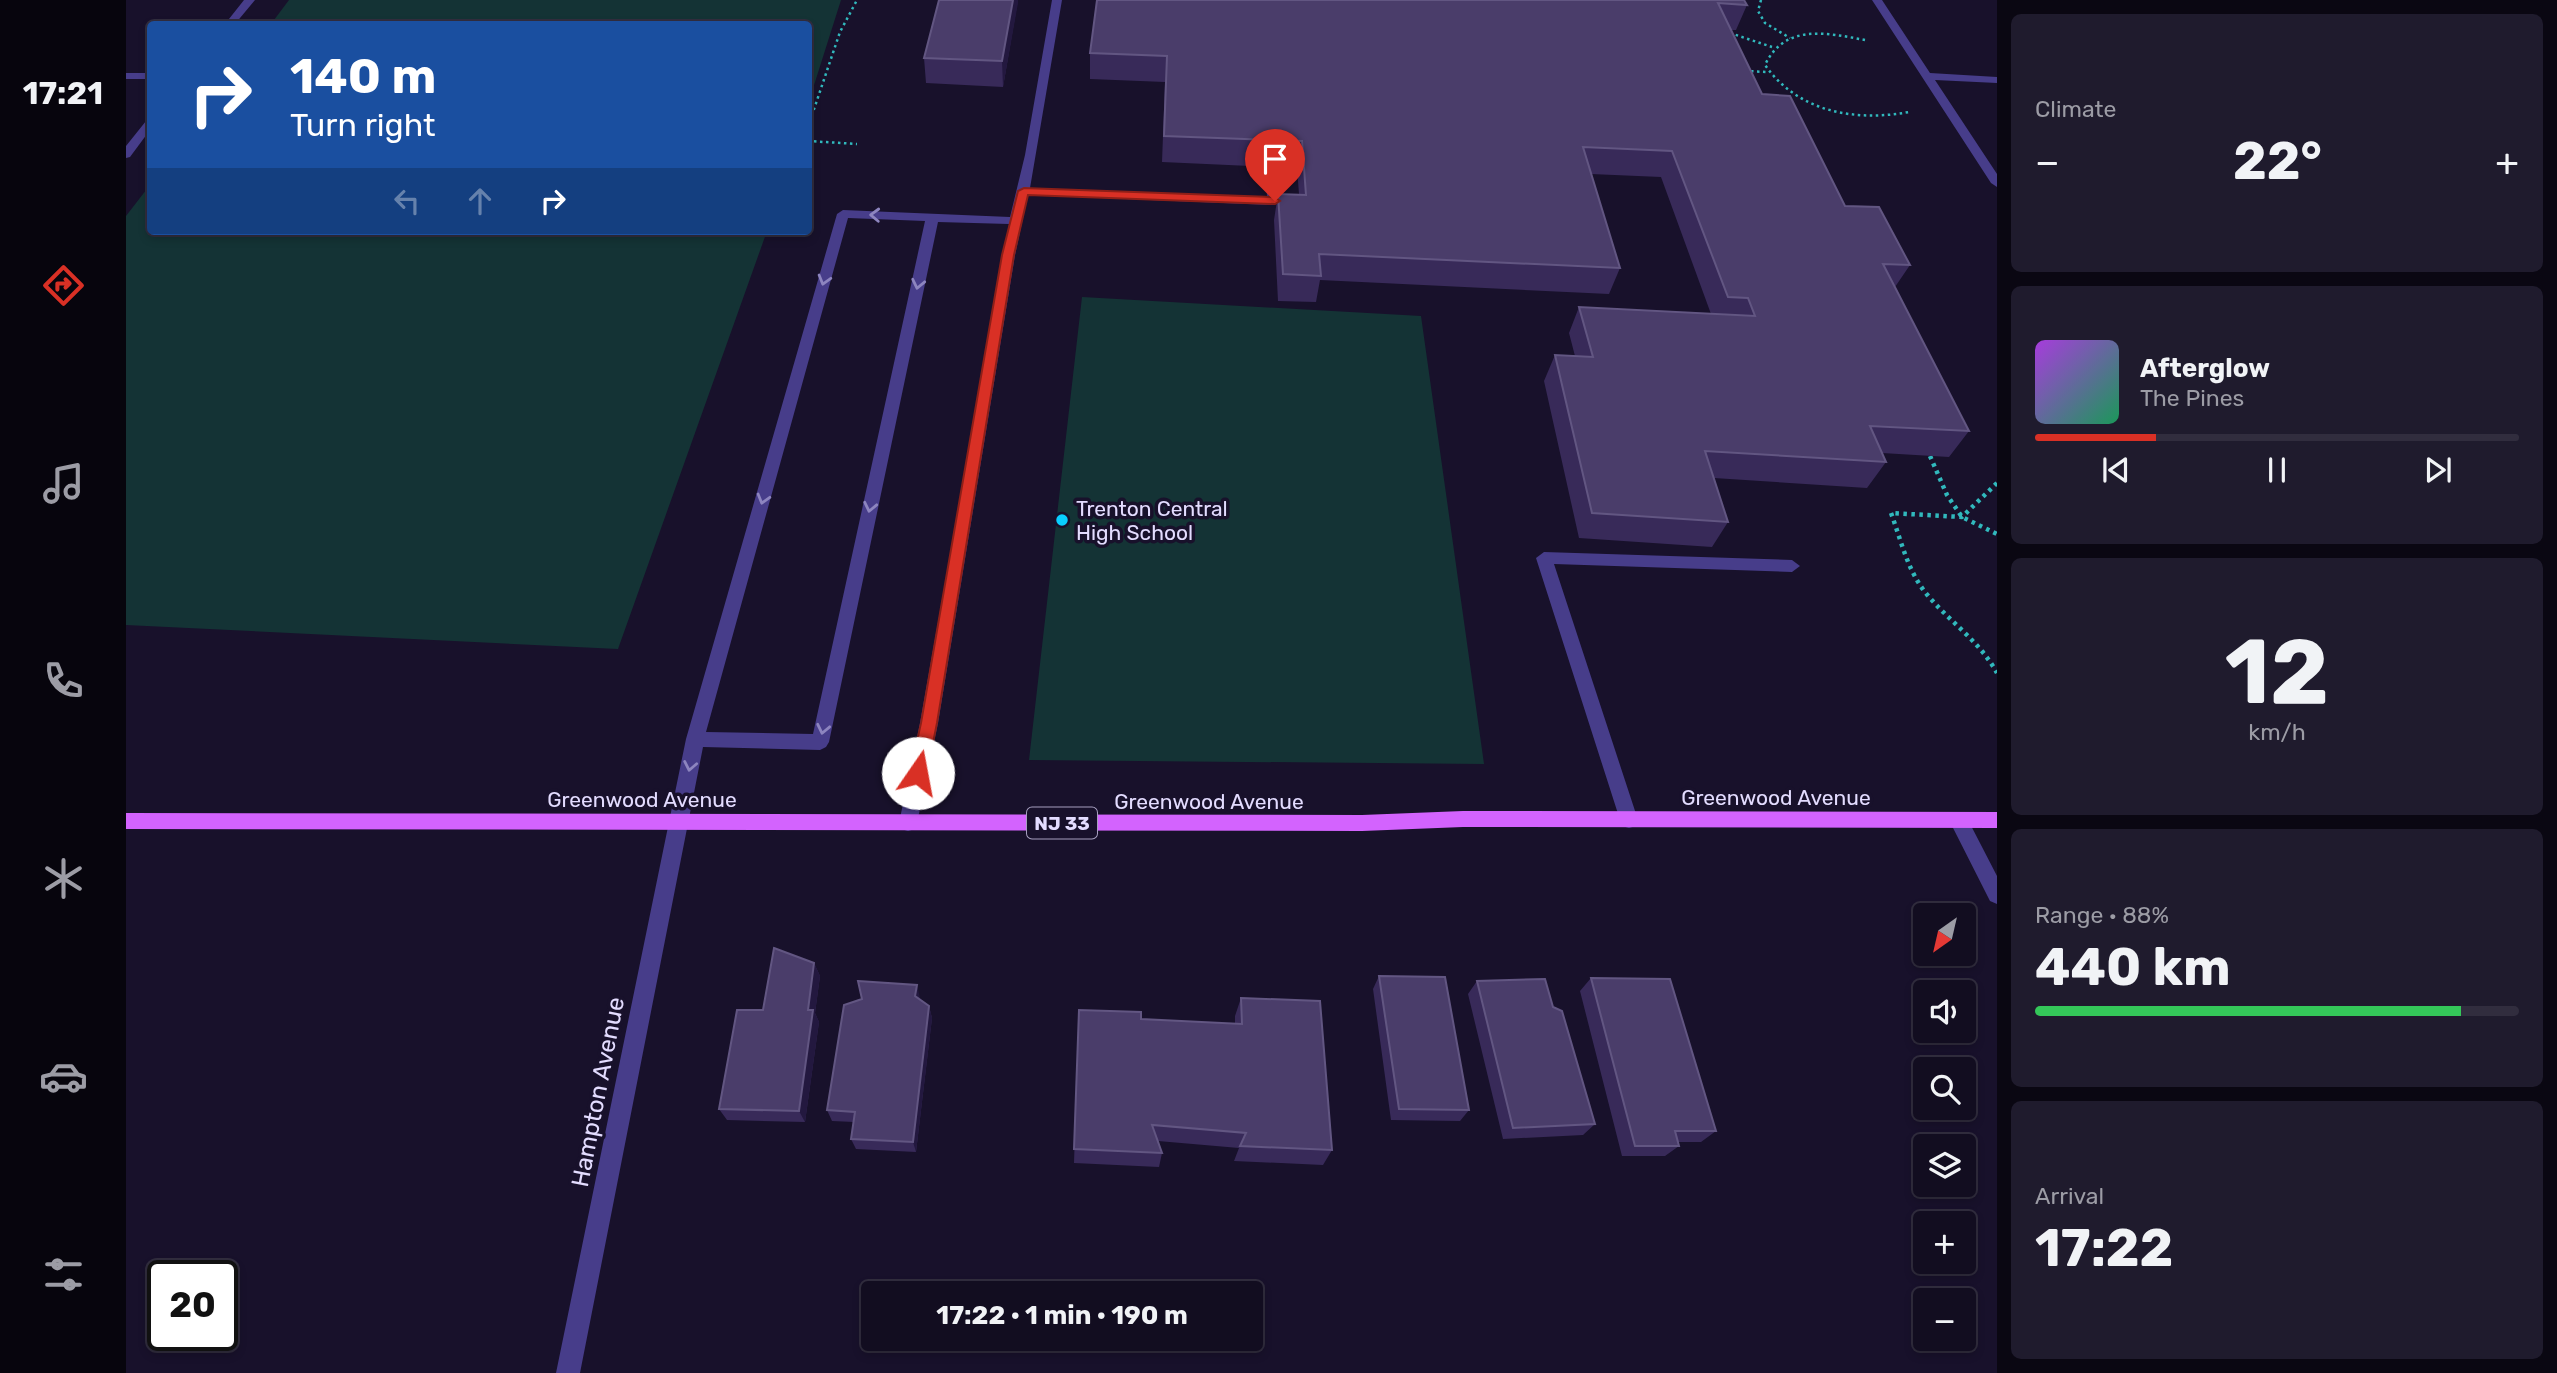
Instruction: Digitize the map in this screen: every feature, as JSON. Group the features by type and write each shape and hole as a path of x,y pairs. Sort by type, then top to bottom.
{"main road":[{"name":"Greenwood Avenue","path":"126,821 1362,823 1463,819 1997,820"}],"street":[{"path":"232,21 250,0"},
{"path":"908,823 929,723 1008,255 1024,191 1057,0"},
{"path":"1877,0 1997,183"},
{"path":"126,76 147,76"},
{"path":"1927,76 1997,80"},
{"path":"126,153 147,127"},
{"path":"1024,191 1275,201 1272,172"},
{"name":"Hampton Avenue","path":"568,1373 695,739 843,214 932,218"},
{"path":"695,739 820,742 932,218 1017,221"},
{"path":"1629,820 1544,558 1792,566"},
{"path":"1958,820 1997,895"}],"path":[{"path":"812,115 840,32 857,0"},
{"path":"1761,0 1758,11 1765,23 1790,38"},
{"path":"1726,29 1727,33 1772,47"},
{"path":"1865,40 1809,33 1772,47 1765,65 1783,87 1801,98 1850,116 1891,117 1909,112"},
{"path":"1737,71 1769,72"},
{"path":"1791,102 1801,98"},
{"path":"812,141 857,144"},
{"path":"1930,456 1947,495 1962,517"},
{"path":"1962,517 1997,483"},
{"path":"1997,534 1962,517 1891,513 1916,578 1941,609 1973,639 1997,673"}],"green space":[{"path":"289,0 841,0 812,92 812,21 273,21"},
{"path":"147,189 147,235 766,235 618,649 126,625 126,216"},
{"path":"1082,297 1421,316 1484,764 1029,760"}],"building":[{"path":"939,0 1013,0 1002,61 924,58"},
{"path":"1097,0 1744,0 1747,5 1718,3 1762,94 1790,96 1845,206 1879,207 1910,265 1883,264 1969,431 1870,426 1886,462 1705,451 1728,522 1592,513 1555,355 1593,357 1579,307 1755,316 1748,298 1728,297 1672,151 1583,147 1620,268 1319,254 1321,276 1283,274 1278,194 1306,195 1302,141 1164,136 1167,56 1090,53"},
{"path":"774,948 814,963 808,1010 813,1010 799,1111 719,1109 737,1010 763,1010"},
{"path":"1379,976 1445,977 1469,1110 1399,1109"},
{"path":"1591,978 1670,979 1716,1131 1675,1131 1679,1146 1635,1146"},
{"path":"1545,979 1553,1007 1562,1011 1595,1124 1513,1128 1477,981"},
{"path":"858,981 917,985 915,996 929,1006 913,1142 851,1139 855,1112 827,1110 844,1005 862,999"},
{"path":"1241,998 1320,1001 1332,1150 1240,1146 1246,1133 1152,1125 1162,1153 1074,1149 1079,1010 1141,1012 1141,1019 1242,1024"}],"place":[{"name":"Trenton Central High School","path":"1062,520"}],"route":[{"path":"918,773 929,723 1008,255 1024,191 1275,201"}]}
